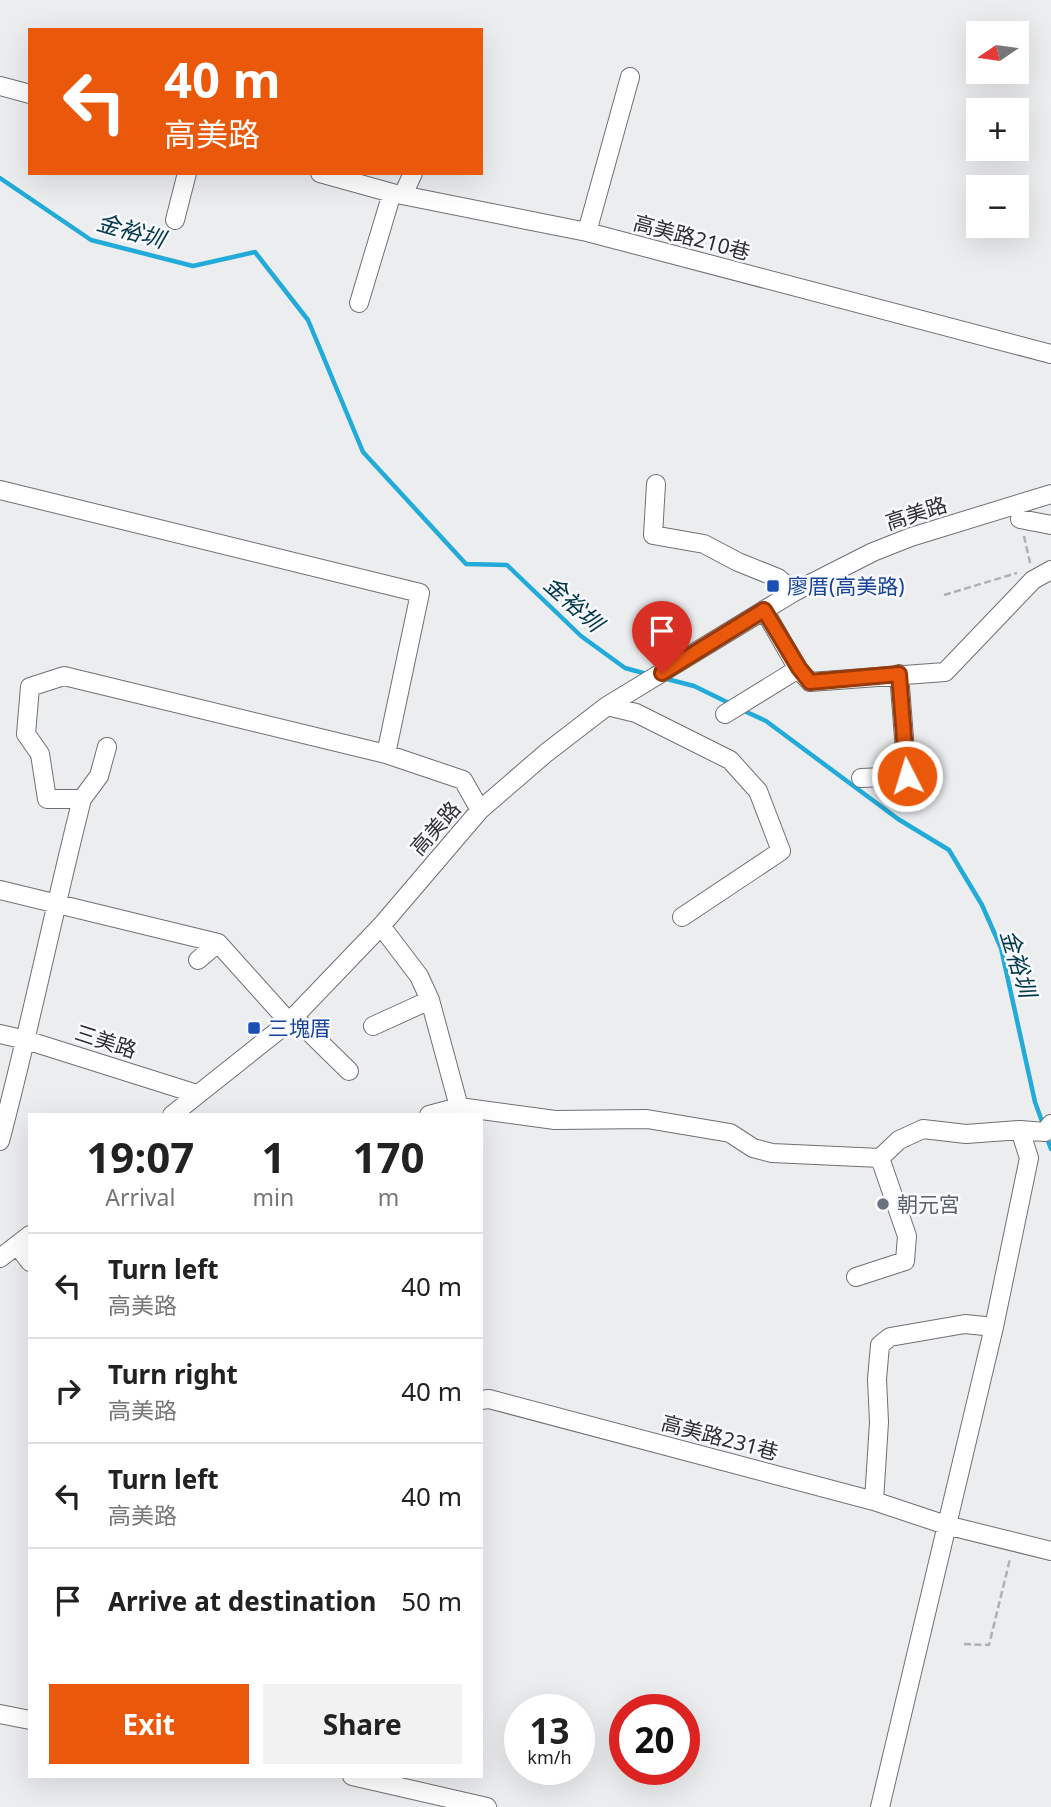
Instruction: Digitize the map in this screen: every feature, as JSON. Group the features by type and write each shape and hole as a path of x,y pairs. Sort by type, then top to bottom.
{"street":[{"path":"587,232 630,77"},
{"path":"0,86 28,93"},
{"path":"175,220 186,175"},
{"name":"高美路210巷","path":"327,175 398,194 587,232 1051,354"},
{"path":"359,303 398,194 412,175"},
{"path":"656,484 653,535 704,544 738,562 778,578 794,592"},
{"path":"0,490 420,593 386,754"},
{"name":"高美路","path":"174,1113 291,1019 381,926 480,810 546,753 607,706 794,592 873,552 911,537 1051,495"},
{"path":"1020,519 1051,525"},
{"path":"764,610 810,682 945,672 1032,574 1051,570"},
{"path":"725,713 799,668"},
{"path":"862,778 907,776 899,674"},
{"path":"82,799 47,799 40,754 26,734 30,687 64,676 386,754 463,780 480,810"},
{"path":"607,706 636,713 730,760 758,791 781,851 682,917"},
{"path":"0,1142 82,799 99,776 107,747"},
{"path":"0,890 218,943 291,1019 349,1071"},
{"path":"381,926 419,976 430,1000 458,1111 480,1113"},
{"path":"198,960 218,943"},
{"path":"373,1026 430,1000"},
{"name":"三美路","path":"0,1034 197,1094"},
{"path":"483,1113 555,1120 648,1119 730,1133 753,1148 772,1153 880,1158 899,1140 923,1129 967,1134 1020,1130 1045,1132 1051,1124"},
{"path":"880,1807 994,1327 1029,1158 1020,1130"},
{"path":"856,1277 905,1261 907,1236 880,1158"},
{"path":"0,1258 24,1240"},
{"path":"874,1501 880,1345 890,1337 965,1324 994,1327"},
{"name":"高美路231巷","path":"483,1400 489,1399 874,1501 946,1525 1051,1551"},
{"path":"0,1714 28,1720"},
{"path":"361,1778 487,1807"}],"path":[{"path":"944,595 1032,574 1020,519"},
{"path":"964,1644 989,1645 1014,1542"}],"waterway":[{"name":"金裕圳","path":"0,178 91,240 193,266 255,252 308,320 363,452 466,564 507,565 581,636 625,668 647,674"},
{"name":"金裕圳","path":"663,678 694,686 733,705"},
{"name":"金裕圳","path":"740,709 766,721 898,819 949,850 982,905 1001,948 1035,1102 1044,1127"},
{"name":"金裕圳","path":"1046,1135 1051,1149"}],"place":[{"name":"廖厝(高美路)","path":"773,586"},
{"name":"三塊厝","path":"254,1028"},
{"name":"朝元宮","path":"883,1204"}],"route":[{"path":"662,673 764,610 810,682 899,674 907,776"}]}
